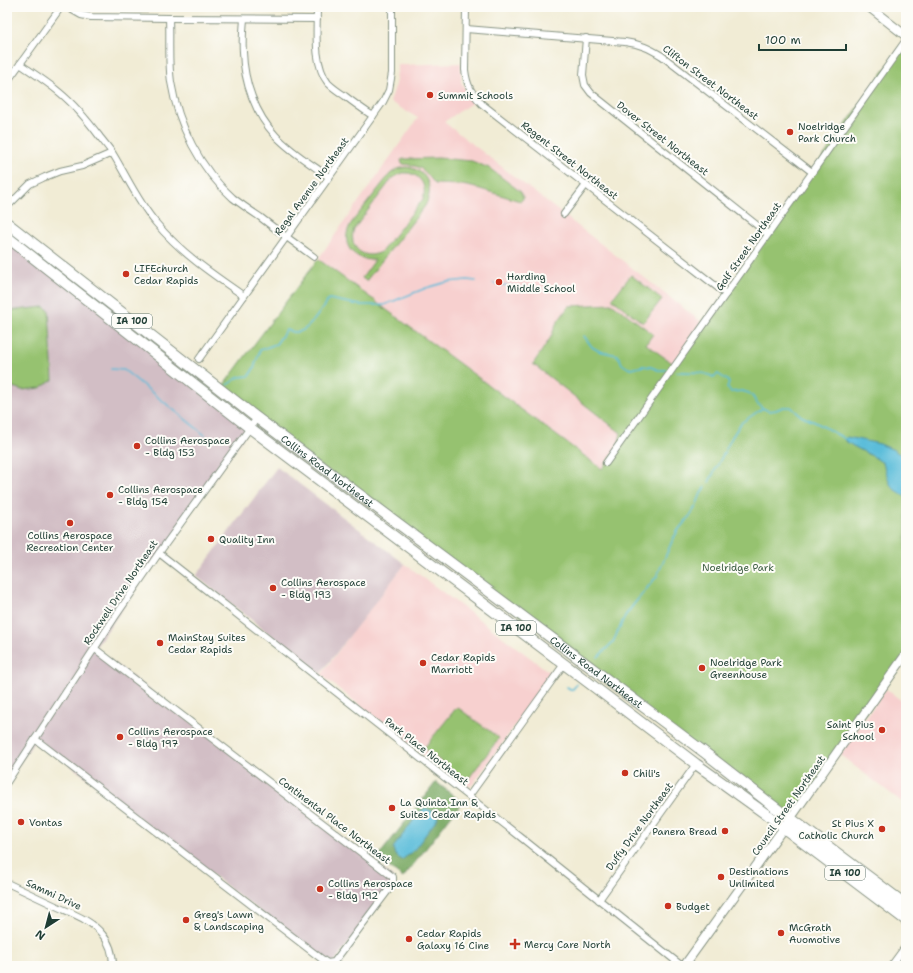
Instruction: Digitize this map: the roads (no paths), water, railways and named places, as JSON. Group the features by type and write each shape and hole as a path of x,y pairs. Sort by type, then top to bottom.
{"highway":[{"name":"Collins Road Northeast","path":"7,223 257,418 704,752 787,823 906,919"},
{"name":"Collins Road Northeast","path":"7,237 250,428 696,764 787,823 906,906"},
{"name":"Collins Road Northeast","path":"564,664 572,662 632,705 653,714"}],"street":[{"path":"7,82 61,7"},
{"path":"67,7 80,15 91,17 317,19"},
{"path":"317,7 318,60 324,77 337,91 373,116"},
{"name":"Regal Avenue Northeast","path":"199,359 386,96 391,80 392,7"},
{"name":"Regent Street Northeast","path":"466,7 465,70 467,82 471,91 482,104 726,294"},
{"path":"869,7 906,36"},
{"path":"169,18 171,81 182,122 191,142 210,173 234,198 314,257"},
{"path":"244,19 243,52 245,72 257,109 276,136 290,149 329,177"},
{"name":"Clifton Street Northeast","path":"466,29 637,43 662,56 812,172"},
{"name":"Dover Street Northeast","path":"586,38 583,75 585,85 590,93 768,234"},
{"name":"Golf Street Northeast","path":"606,463 906,40"},
{"path":"20,64 59,92 75,106 112,152 139,201 172,241 190,258 244,296"},
{"path":"10,204 30,184 60,171 82,166 112,152"},
{"path":"564,214 586,185"},
{"name":"Rockwell Drive Northeast","path":"7,782 94,648 159,553 257,418"},
{"name":"Park Place Northeast","path":"159,553 683,966"},
{"name":"Continental Place Northeast","path":"35,739 328,963 334,962 393,884 393,877 94,648"},
{"name":"Council Street Northeast","path":"683,966 787,823 906,654"},
{"path":"469,796 564,664"},
{"name":"Duffy Drive Northeast","path":"599,900 696,764"},
{"name":"Sammi Drive","path":"7,883 82,918 93,925 103,935 110,946 114,966"},
{"path":"891,966 905,947"}],"water":[{"path":"847,437 880,444 894,450 906,459 906,496 895,490 890,484 883,463 844,440"},
{"path":"425,808 434,812 438,818 414,850 402,860 395,855 393,848 419,813"}],"waterway":[{"path":"227,385 239,377 249,376 254,368 260,350 276,344 286,330 292,332 300,331 310,325 329,299 360,305 384,305 426,288 447,282 467,280 476,281"},
{"path":"493,283 520,288"},
{"path":"584,336 592,347 599,351 617,355 622,364 628,368 632,369 643,366 658,370 667,370"},
{"path":"111,369 124,370 205,435"},
{"path":"677,372 700,373 713,377 718,374 727,380 729,383 727,388 731,392 742,391 749,393 762,408 769,411 783,407 791,407 801,416 847,440"},
{"path":"709,482 732,437 741,423 763,408"},
{"path":"598,657 613,642 625,616 657,576 673,539 690,516 705,487"},
{"path":"567,687 572,690 577,684"}],"place":[{"name":"Summit Schools","path":"430,95"},
{"name":"Noelridge Park Church","path":"790,132"},
{"name":"LIFEchurch Cedar Rapids","path":"126,274"},
{"name":"Harding Middle School","path":"499,282"},
{"name":"Collins Aerospace - Bldg 153","path":"137,446"},
{"name":"Collins Aerospace - Bldg 154","path":"110,495"},
{"name":"Collins Aerospace Recreation Center","path":"70,523"},
{"name":"Quality Inn","path":"211,539"},
{"name":"Collins Aerospace - Bldg 193","path":"273,588"},
{"name":"MainStay Suites Cedar Rapids","path":"160,643"},
{"name":"Cedar Rapids Marriott","path":"423,663"},
{"name":"Noelridge Park Greenhouse","path":"702,668"},
{"name":"Saint Pius School","path":"882,730"},
{"name":"Collins Aerospace - Bldg 197","path":"120,737"},
{"name":"Chili's","path":"625,773"},
{"name":"La Quinta Inn & Suites Cedar Rapids","path":"392,808"},
{"name":"Vontas","path":"21,822"},
{"name":"St Pius X Catholic Church","path":"882,829"},
{"name":"Panera Bread","path":"725,831"},
{"name":"Destinations Unlimited","path":"721,877"},
{"name":"Collins Aerospace - Bldg 192","path":"320,889"},
{"name":"Budget","path":"668,906"},
{"name":"Greg's Lawn & Landscaping","path":"186,920"},
{"name":"McGrath Auomotive","path":"781,933"},
{"name":"Cedar Rapids Galaxy 16 Cine","path":"409,939"},
{"name":"Mercy Care North","path":"515,944"}],"park label":[{"name":"Noelridge Park","path":"738,567"}]}
